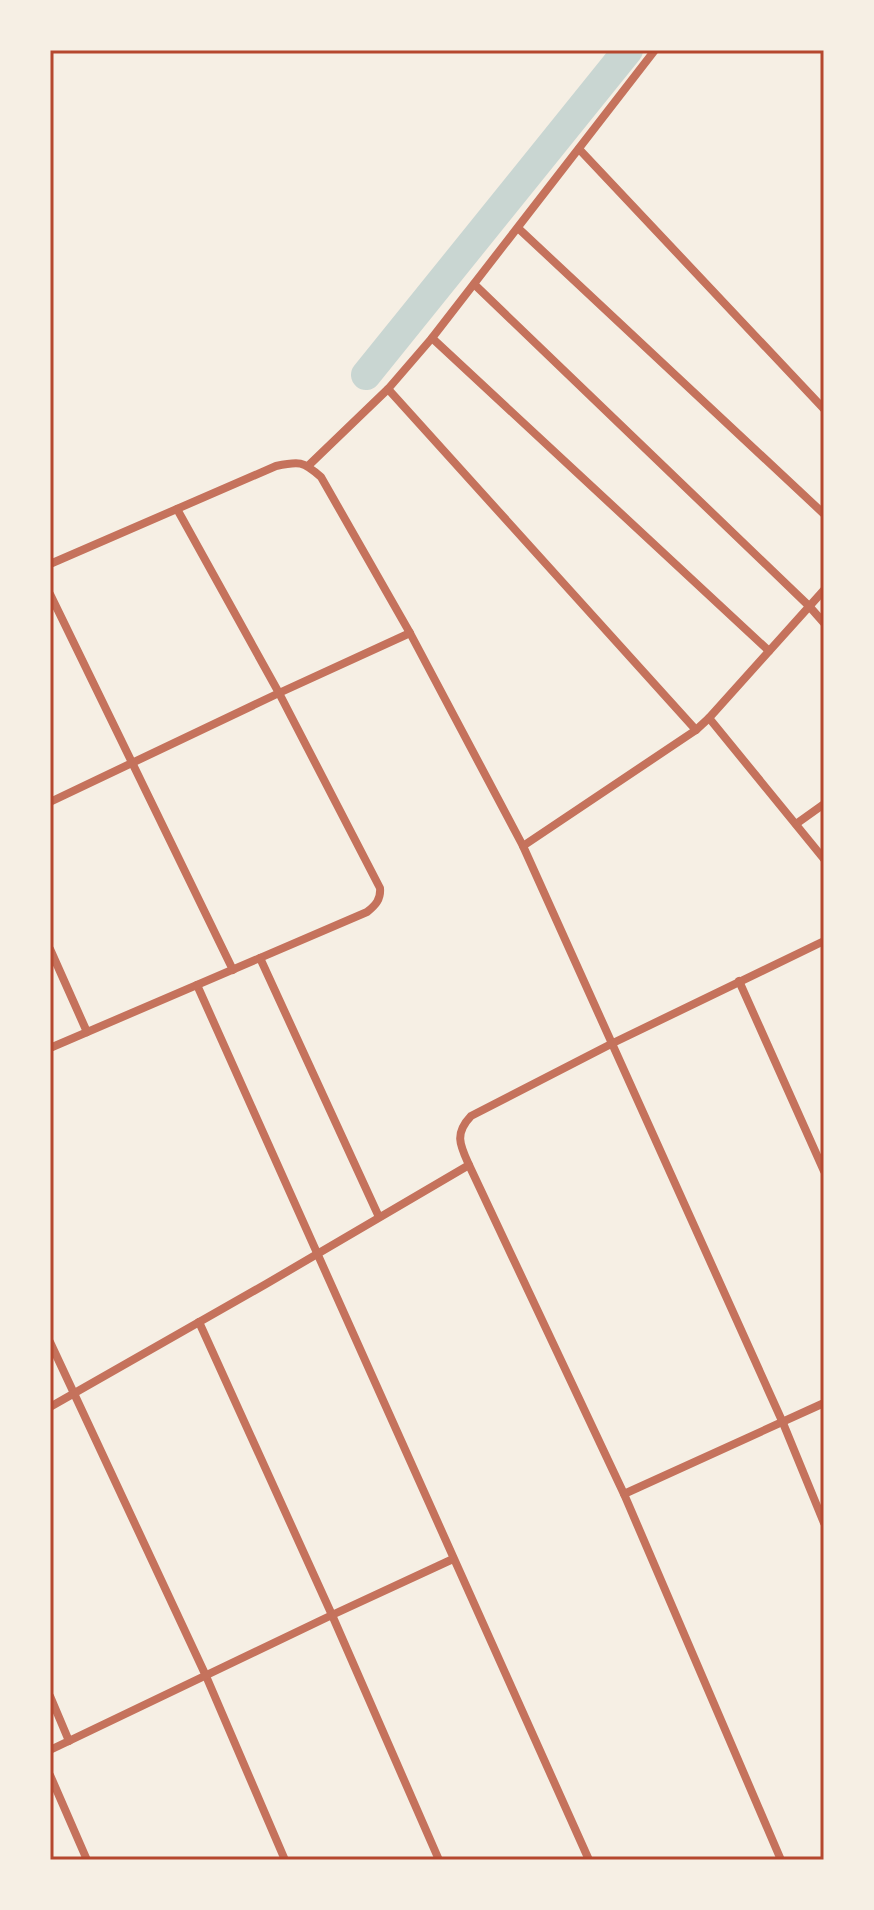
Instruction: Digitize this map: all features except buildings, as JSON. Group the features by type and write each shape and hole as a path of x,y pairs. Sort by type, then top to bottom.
{"street":[{"path":"308,466 388,389 432,338 655,50"},
{"path":"579,149 824,409"},
{"path":"518,228 824,514"},
{"path":"474,284 824,623"},
{"path":"432,338 769,651"},
{"path":"388,389 696,730"},
{"path":"50,564 276,466 296,462 308,466 321,477 410,633 523,846 783,1423 824,1523"},
{"path":"50,1048 367,912 380,896 380,888 279,693 177,509"},
{"path":"523,846 696,730 824,590"},
{"path":"50,594 233,970"},
{"path":"50,802 410,633"},
{"path":"709,718 824,859"},
{"path":"796,824 824,804"},
{"path":"781,1860 624,1494 469,1165 460,1145 459,1133 471,1116 824,941"},
{"path":"50,949 87,1032"},
{"path":"260,958 379,1217"},
{"path":"739,981 824,1171"},
{"path":"197,985 589,1860"},
{"path":"50,1407 469,1165"},
{"path":"199,1322 439,1860"},
{"path":"50,1342 206,1676 285,1860"},
{"path":"624,1494 824,1403"},
{"path":"50,1750 453,1559"},
{"path":"50,1696 69,1741"},
{"path":"50,1775 87,1860"}],"waterway":[{"path":"366,375 628,50"}]}
